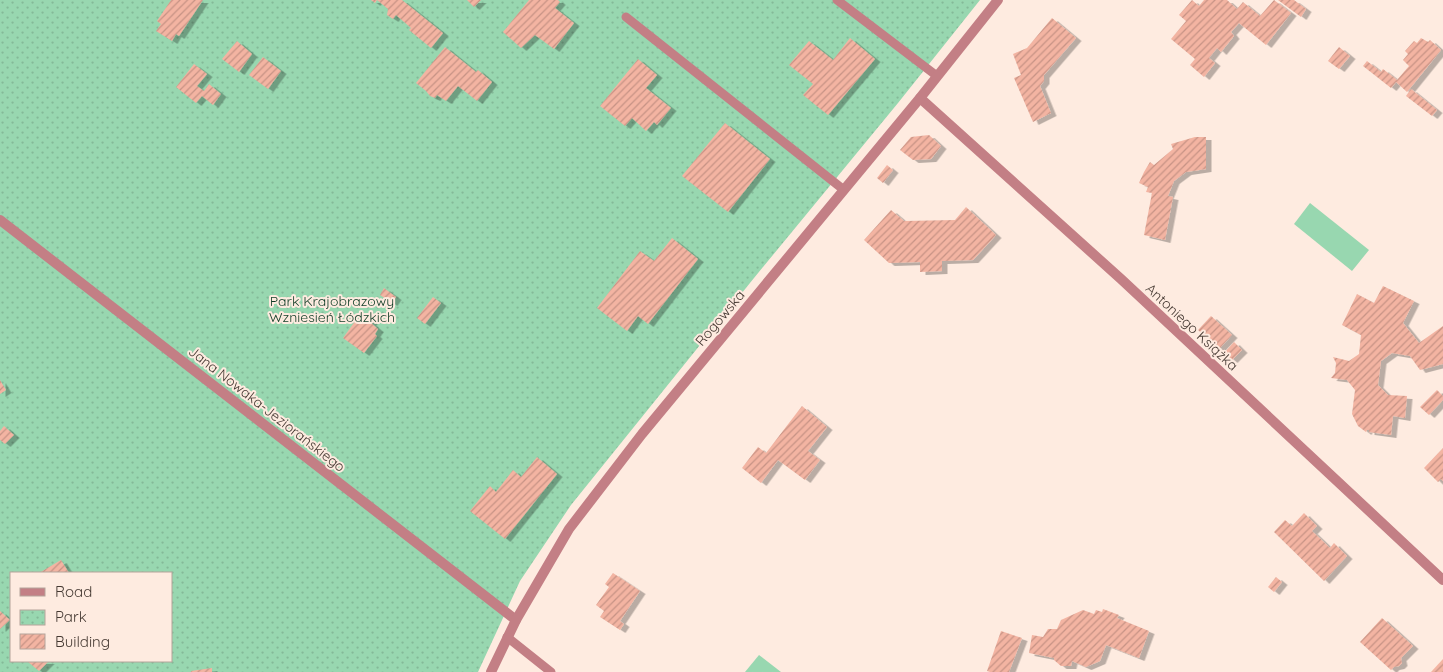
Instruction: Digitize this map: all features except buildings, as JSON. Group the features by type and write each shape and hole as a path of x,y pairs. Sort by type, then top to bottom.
{"street":[{"name":"Rogowska","path":"491,672 516,620 570,529 635,443 920,98 998,0"},
{"name":"Antoniego Książka","path":"920,98 1121,279 1443,580"},
{"name":"Jana Nowaka-Jeziorańskiego","path":"0,220 516,620"}],"lane":[{"path":"837,0 938,76"},
{"path":"626,17 844,190"},
{"path":"508,637 551,672"}],"green space":[{"name":"Park Krajobrazowy Wzniesień Łódzkich","path":"0,0 980,0 571,505 520,581 478,672 0,672"},
{"path":"1310,203 1369,250 1352,271 1294,224"},
{"path":"759,655 781,672 745,672"}]}
